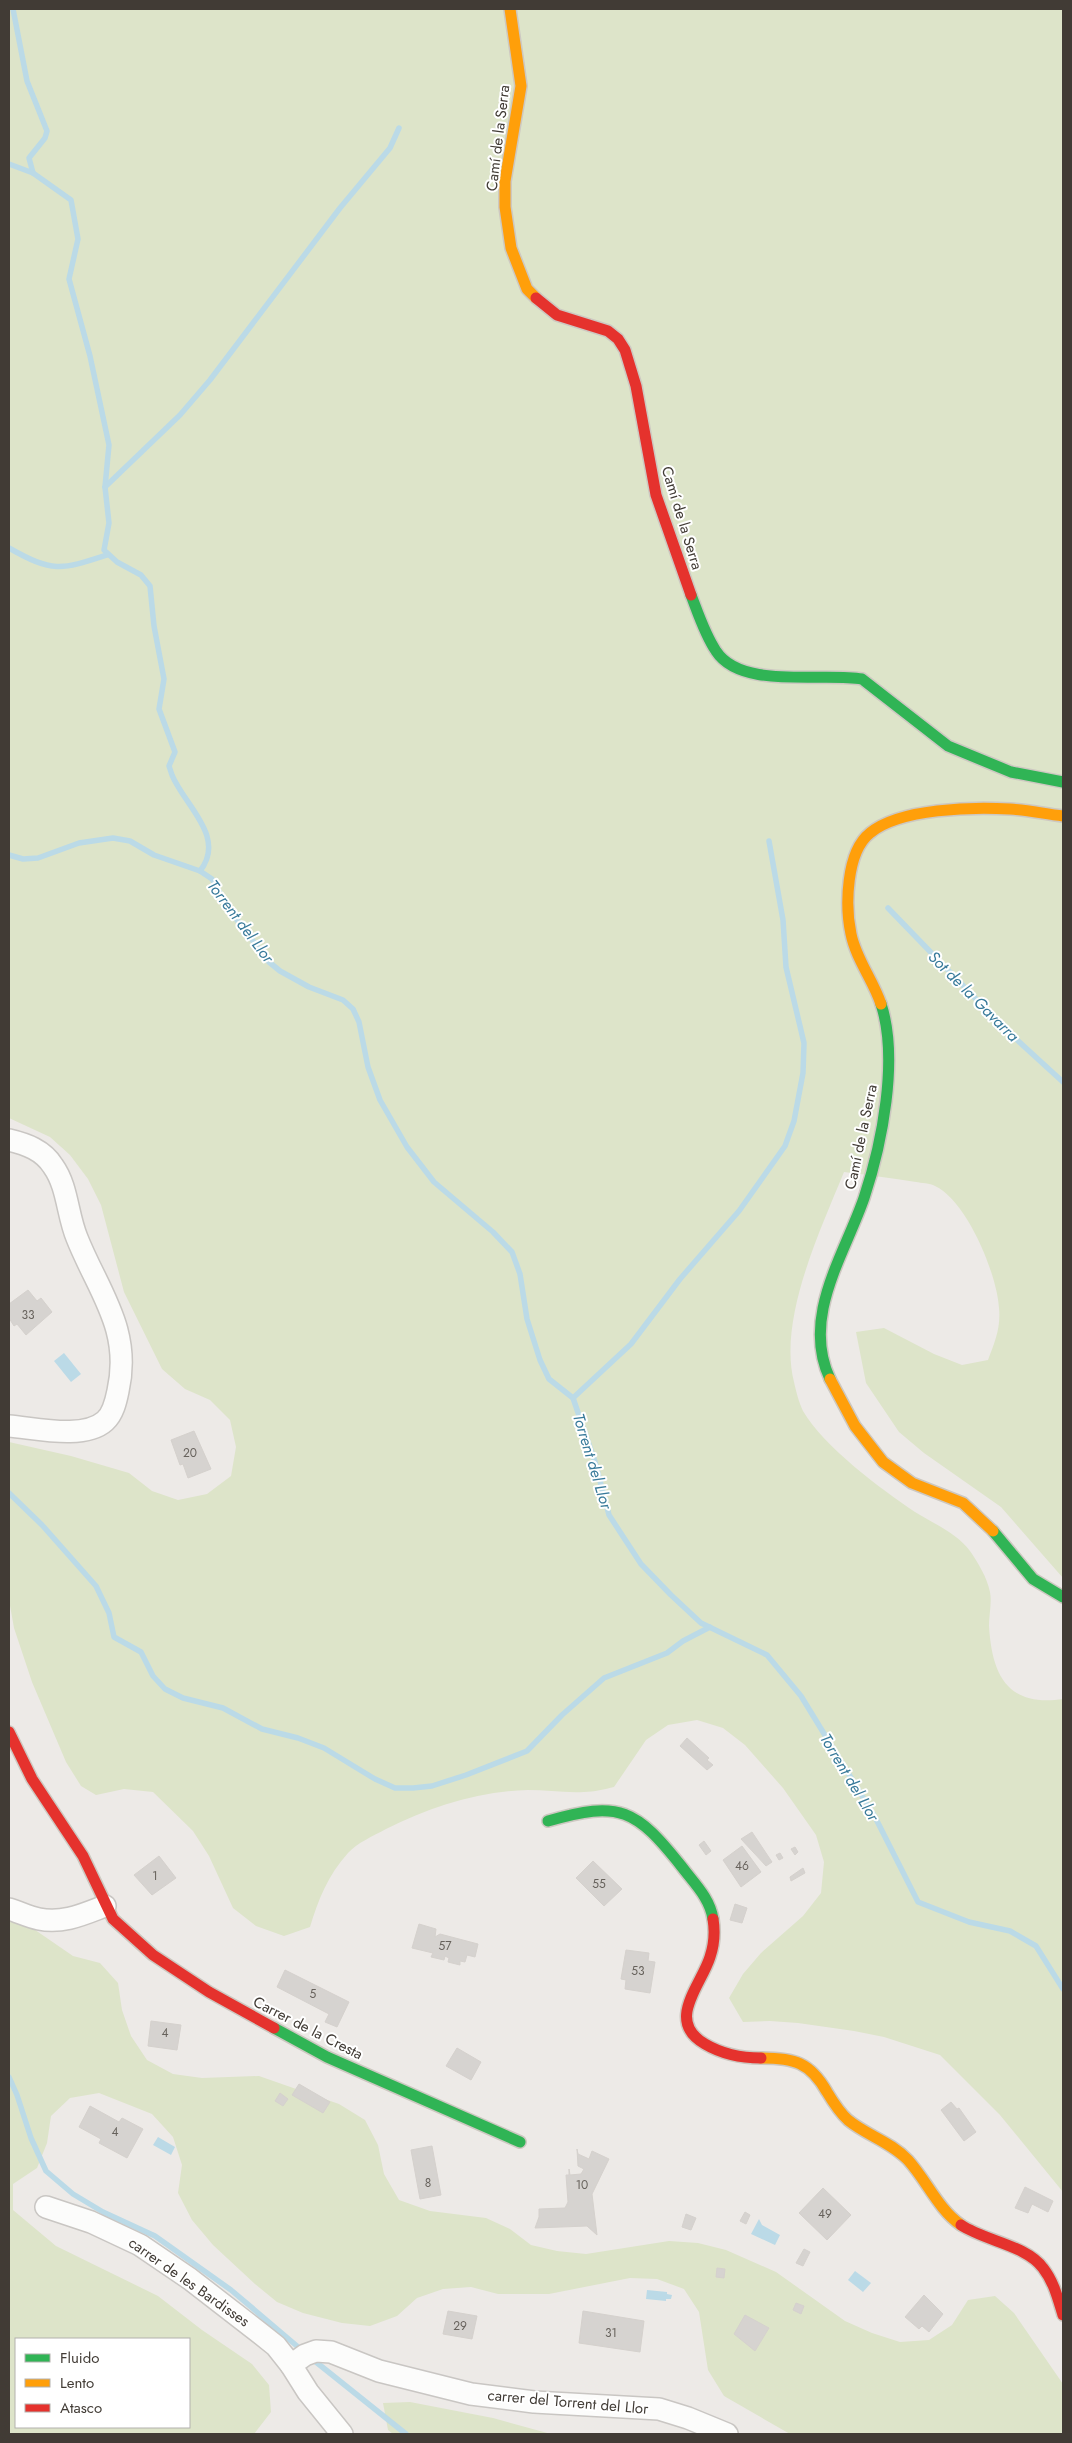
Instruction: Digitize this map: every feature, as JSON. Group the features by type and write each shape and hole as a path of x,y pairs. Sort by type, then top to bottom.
{"street":[{"name":"Camí de la Serra","path":"510,9 521,86 505,181 505,207 511,248 527,289 541,303 557,315 608,331 618,339 626,350 636,386 656,495 691,596 716,652 728,663 752,672 784,677 846,676 862,679 927,731 960,752 1010,772 1063,782"},
{"name":"Camí de la Serra","path":"1063,816 1012,809 919,815 896,819 880,825 869,833 858,848 848,878 849,924 854,945 885,1015 890,1042 890,1060 870,1177 857,1217 826,1286 819,1322 822,1364 852,1423 883,1462 914,1484 963,1503 989,1527 1030,1577 1043,1588 1063,1598"},
{"path":"9,1140 28,1145 42,1154 52,1164 60,1178 76,1236 117,1325 123,1363 121,1380 112,1412 105,1421 96,1427 84,1431 69,1431 9,1426"},
{"name":"Carrer de la Cresta","path":"9,1732 32,1779 83,1856 105,1906 113,1919 153,1955 246,2014 327,2058 520,2142"},
{"path":"548,1821 581,1810 600,1808 629,1814 642,1821 657,1834 703,1892 712,1915 714,1932 710,1959 686,2009 687,2023 695,2036 704,2043 727,2053 755,2058 790,2059 802,2063 813,2071 840,2111 852,2123 882,2138 908,2159 932,2196 958,2224 1032,2257 1050,2278 1063,2315"},
{"path":"9,1909 40,1919 56,1921 69,1919 105,1906"},
{"name":"carrer de les Bardisses","path":"46,2207 118,2233 160,2258 276,2346 292,2365"},
{"name":"carrer del Torrent del Llor","path":"292,2365 306,2354 316,2351 331,2352 379,2371 472,2394 534,2402 659,2409 688,2418 727,2434"},
{"path":"292,2365 308,2392 342,2434"}],"green space":[{"path":"9,9 1063,9 1063,1578 1001,1507 924,1453 899,1432 866,1383 856,1332 884,1328 934,1354 962,1365 988,1360 995,1341 999,1315 993,1277 969,1222 947,1194 928,1184 844,1172 813,1248 796,1303 791,1357 798,1397 803,1411 812,1425 854,1466 886,1492 959,1539 973,1556 989,1586 991,1600 989,1626 991,1644 994,1660 1006,1684 1016,1693 1029,1698 1044,1700 1063,1699 1063,2192 1000,2115 940,2055 884,2037 854,2031 798,2023 743,2022 729,1998 743,1974 761,1953 803,1916 821,1893 824,1862 816,1835 783,1788 745,1745 723,1728 697,1720 668,1725 646,1740 614,1787 588,1792 528,1790 491,1793 437,1807 386,1829 356,1846 341,1861 329,1879 320,1898 310,1927 284,1936 256,1926 233,1908 209,1856 193,1831 153,1792 124,1789 96,1795 81,1786 66,1762 32,1682 14,1628 9,1600 9,1442 71,1456 129,1473 152,1491 178,1500 207,1494 231,1476 236,1447 230,1420 210,1400 185,1389 162,1369 124,1292 101,1205 88,1179 70,1155 50,1137 9,1118"},
{"path":"9,1912 73,1956 100,1963 118,1983 122,2010 131,2036 147,2060 173,2074 202,2078 259,2076 339,2104 365,2120 378,2145 384,2174 399,2200 430,2211 486,2218 510,2229 531,2245 557,2251 586,2254 669,2241 698,2243 726,2250 776,2272 845,2321 872,2333 900,2342 929,2340 952,2325 968,2300 995,2296 1014,2313 1063,2384 1063,2434 790,2434 724,2396 708,2370 699,2312 684,2289 657,2279 630,2278 549,2294 498,2294 471,2287 443,2289 417,2298 397,2316 370,2326 342,2323 303,2313 277,2302 255,2284 213,2245 192,2220 178,2193 182,2165 173,2137 152,2114 99,2093 70,2098 51,2116 47,2143 37,2168 13,2184 13,2210 56,2246 158,2296 202,2330 252,2364 269,2385 271,2412 254,2434 9,2434"},
{"path":"410,2402 493,2418 551,2434 393,2434 388,2430 383,2403"}],"water":[{"path":"64,1353 81,1374 71,1382 54,1361"},
{"path":"158,2137 175,2147 171,2155 153,2145"},
{"path":"759,2219 762,2225 780,2235 775,2245 751,2234"},
{"path":"855,2271 871,2283 863,2292 848,2280"},
{"path":"647,2290 667,2292 667,2294 672,2295 671,2299 666,2299 666,2301 646,2299"}],"building":[{"path":"28,1290 37,1301 41,1298 52,1312 26,1335 17,1324 14,1326 9,1318 9,1304"},
{"path":"194,1431 211,1469 188,1478 183,1464 180,1465 171,1440"},
{"path":"687,1738 709,1758 707,1760 713,1765 707,1770 680,1746"},
{"path":"752,1832 772,1862 766,1866 741,1839"},
{"path":"704,1841 711,1851 706,1855 699,1845"},
{"path":"742,1846 761,1872 741,1887 723,1860"},
{"path":"795,1847 798,1852 795,1855 791,1849"},
{"path":"780,1853 783,1858 779,1860 776,1855"},
{"path":"159,1856 176,1878 152,1895 134,1875"},
{"path":"593,1861 622,1889 604,1906 576,1878"},
{"path":"803,1868 805,1873 791,1881 790,1877"},
{"path":"735,1904 747,1908 742,1923 730,1920"},
{"path":"419,1924 436,1929 435,1937 440,1934 478,1944 475,1957 467,1955 465,1962 460,1961 460,1965 448,1962 449,1958 445,1956 444,1960 431,1957 433,1953 412,1948"},
{"path":"626,1950 649,1953 648,1961 655,1962 650,1993 625,1989 626,1980 621,1979"},
{"path":"285,1970 349,2002 337,2027 325,2022 329,2014 277,1987"},
{"path":"151,2021 181,2025 177,2050 148,2046"},
{"path":"457,2048 481,2062 471,2080 446,2066"},
{"path":"299,2084 330,2102 323,2113 292,2095"},
{"path":"280,2093 288,2099 283,2106 275,2101"},
{"path":"951,2102 957,2109 959,2108 976,2132 964,2141 941,2110"},
{"path":"90,2106 119,2122 122,2118 143,2129 127,2158 99,2143 101,2139 79,2127"},
{"path":"432,2146 441,2195 420,2199 411,2150"},
{"path":"577,2149 578,2154 589,2159 592,2151 609,2159 592,2194 597,2235 587,2226 535,2228 539,2217 539,2209 565,2208 568,2202 566,2175 569,2175 569,2169 570,2175 581,2174 584,2169 578,2166"},
{"path":"1025,2187 1053,2201 1048,2212 1032,2204 1028,2213 1015,2208"},
{"path":"823,2188 851,2215 827,2240 799,2213"},
{"path":"745,2212 750,2215 746,2224 740,2221"},
{"path":"686,2214 696,2218 691,2230 682,2227"},
{"path":"804,2249 810,2252 803,2266 796,2263"},
{"path":"717,2268 725,2269 724,2278 716,2277"},
{"path":"924,2295 943,2314 929,2332 922,2326 919,2329 905,2317"},
{"path":"796,2303 804,2306 801,2314 793,2310"},
{"path":"448,2311 477,2316 472,2339 443,2334"},
{"path":"583,2311 644,2321 640,2352 579,2343"},
{"path":"745,2315 769,2328 755,2351 734,2334"}],"waterway":[{"path":"13,9 27,81 47,131 45,138 29,158 33,173"},
{"path":"105,487 180,415 210,380 340,208 390,148 399,128"},
{"path":"9,164 33,173 71,200 78,239 69,279 90,356 109,445 105,487 109,523 104,550 117,562 141,575 150,586 154,626 164,679 159,709 175,752 169,766 178,786 201,822 209,846 207,858 200,871"},
{"path":"9,548 36,562 57,566 78,564 107,555"},
{"name":"Torrent del Llor","path":"9,855 23,859 38,858 79,843 113,838 130,841 154,855 200,871 212,879 231,912 269,962 280,971 309,987 343,1000 353,1009 359,1022 368,1067 380,1100 407,1147 434,1182 493,1232 512,1252 520,1274 527,1319 540,1360 549,1379 573,1398 595,1462 609,1515 641,1564 701,1623 767,1655 801,1696 875,1817 918,1902 969,1922 1010,1931 1036,1946 1063,1989"},
{"path":"573,1398 631,1344 680,1279 739,1211 785,1146 794,1121 803,1073 804,1043 786,967 783,920 769,841"},
{"name":"Sot de la Gavarra","path":"888,908 1003,1027 1063,1082"},
{"path":"9,1493 42,1525 96,1586 109,1613 114,1637 141,1652 153,1676 165,1689 183,1698 223,1708 262,1729 298,1738 324,1748 375,1779 395,1788 432,1786 527,1751 562,1715 604,1678 667,1653 683,1641 710,1627"},
{"path":"9,2077 31,2138 46,2171 73,2194 103,2212 155,2236 231,2290 304,2352"},
{"path":"311,2358 406,2434"}],"traffic: fast":[{"path":"691,595 712,645 728,663 744,671 763,675 862,679 948,746 1011,772 1063,782"},
{"path":"830,1379 822,1356 820,1333 823,1310 837,1264 856,1220 871,1176 886,1101 888,1050 886,1026 881,1004"},
{"path":"993,1531 1033,1579 1063,1597"},
{"path":"548,1821 593,1811 610,1811 625,1814 638,1821 652,1832 696,1885 709,1904 713,1919"},
{"path":"274,2028 327,2057 520,2142"}],"traffic: slow":[{"path":"510,9 521,86 505,181 505,207 511,248 527,289 536,298"},
{"path":"881,1004 853,943 848,909 849,880 852,866 856,853 870,833 899,818 957,809 1010,809 1063,816"},
{"path":"830,1379 855,1426 883,1462 912,1483 963,1503 993,1531"},
{"path":"761,2058 783,2059 807,2068 821,2082 836,2107 848,2120 894,2148 908,2160 939,2203 961,2225"}],"traffic: jam":[{"path":"536,298 557,315 608,331 618,339 625,350 636,386 656,495 691,595"},
{"path":"9,1732 32,1779 83,1856 113,1919 153,1955 209,1992 274,2028"},
{"path":"713,1919 714,1938 711,1952 706,1968 689,2003 688,2025 693,2035 705,2044 718,2050 732,2055 761,2058"},
{"path":"961,2225 1016,2249 1036,2260 1050,2279 1063,2315"}]}
